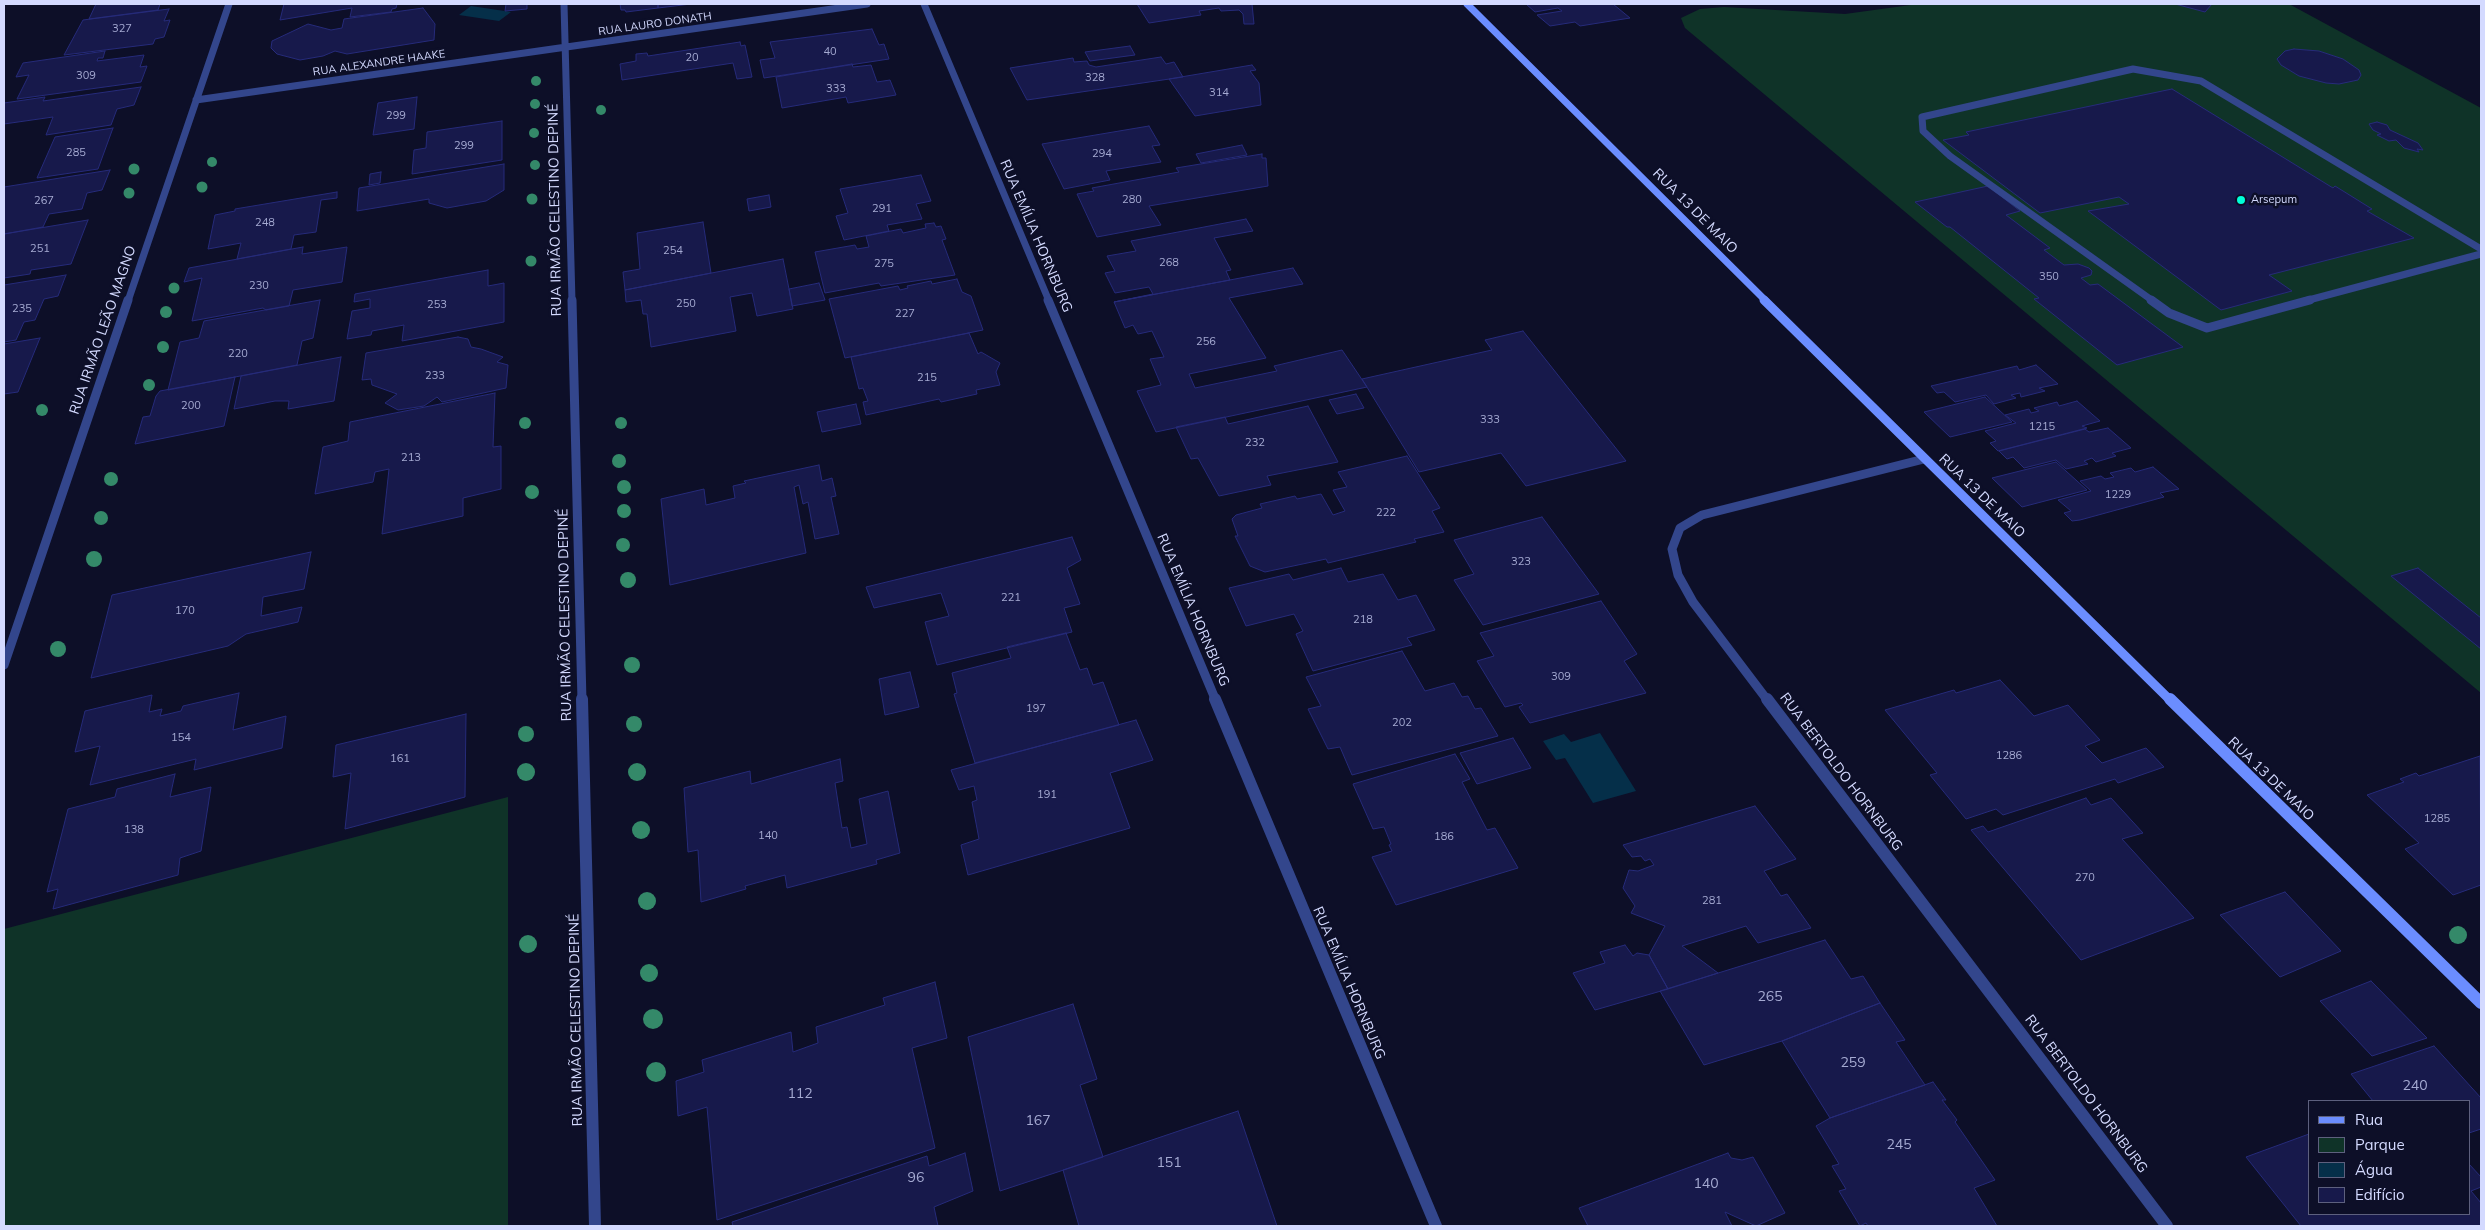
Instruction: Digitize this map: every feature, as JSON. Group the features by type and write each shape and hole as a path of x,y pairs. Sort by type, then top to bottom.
{"main road":[{"name":"RUA 13 DE MAIO","path":"1468,4 1924,459 2481,1003"}],"street":[{"name":"RUA IRMÃO LEÃO MAGNO","path":"4,665 229,4"},
{"name":"RUA IRMÃO CELESTINO DEPINÉ","path":"564,4 595,1226"},
{"name":"RUA LAURO DONATH","path":"564,47 867,4"},
{"name":"RUA EMÍLIA HORNBURG","path":"924,4 1436,1226"},
{"name":"RUA ALEXANDRE HAAKE","path":"196,100 564,47"},
{"path":"2481,249 2201,81 2134,69 1922,117 1923,131 1950,156 2169,313 2207,328 2481,254"},
{"name":"RUA BERTOLDO HORNBURG","path":"1924,459 1702,515 1680,528 1672,549 1678,574 1700,610 2167,1226"}],"green space":[{"name":"Arsepum","path":"1918,4 2289,4 2481,108 2481,693 1685,28 1681,18 1700,9 1724,7 1845,14"},
{"path":"508,797 508,1226 4,1226 4,929"}],"water":[{"path":"471,6 511,12 499,21 459,15"},
{"path":"1600,733 1636,791 1593,803 1565,758 1556,760 1543,741 1564,734 1571,742"}],"building":[{"path":"96,4 160,4 158,10 89,19"},
{"path":"284,4 397,4 396,8 392,9 391,12 350,17 352,8 280,20"},
{"path":"506,4 527,4 527,9 505,11"},
{"path":"620,4 658,4 658,8 626,12 621,10"},
{"path":"658,4 691,4 658,8"},
{"path":"1137,4 1252,4 1254,24 1244,24 1243,14 1239,10 1221,11 1219,8 1199,11 1201,15 1149,23"},
{"path":"1526,4 1613,4 1630,18 1580,26 1575,22 1550,26 1537,15 1562,11 1558,8 1535,12"},
{"path":"2175,4 2212,4 2205,12"},
{"path":"423,8 435,24 434,40 347,54 335,51 323,56 300,60 277,54 271,48 272,41 308,24 331,30 342,28 344,19"},
{"path":"169,9 164,21 170,20 164,37 155,39 153,44 64,55 83,20"},
{"path":"872,29 879,45 884,44 889,59 764,78 760,60 775,58 770,42"},
{"path":"740,42 741,46 745,45 752,77 737,79 733,63 622,80 620,64 636,61 636,54 647,53 648,56"},
{"path":"1130,46 1135,55 1090,61 1085,52"},
{"path":"2294,49 2319,51 2343,59 2359,70 2361,75 2358,80 2339,84 2326,83 2299,76 2281,65 2277,59 2285,51"},
{"path":"105,51 103,58 98,58 97,61 144,55 140,67 147,66 141,82 17,99 29,75 16,77 23,63"},
{"path":"1161,57 1166,64 1174,62 1183,77 1027,100 1010,68 1073,58 1074,62 1087,61 1089,65 1096,67"},
{"path":"852,64 853,67 871,65 877,82 890,80 896,95 848,103 846,97 782,108 776,77"},
{"path":"1252,65 1256,70 1250,71 1259,83 1261,105 1195,116 1169,79"},
{"path":"141,87 134,105 117,109 111,125 46,135 53,117 4,124 4,103 45,97 43,101"},
{"name":"Arsepum","path":"2172,89 2333,188 2335,186 2372,209 2367,211 2414,238 2269,275 2292,291 2221,310 2088,211 2129,204 2119,197 2040,213 1943,140 1969,135 1966,132"},
{"path":"417,97 414,129 373,135 378,103"},
{"path":"502,121 502,160 412,174 414,150 426,148 427,132"},
{"path":"2377,122 2387,125 2390,130 2418,143 2423,150 2417,149 2419,152 2404,148 2396,140 2389,141 2377,135 2381,134 2373,130 2369,124"},
{"path":"1149,126 1160,145 1152,146 1161,162 1106,171 1110,180 1064,189 1042,144"},
{"path":"113,128 98,169 37,178 55,137"},
{"path":"1242,145 1247,155 1201,163 1196,154"},
{"path":"1262,154 1262,158 1266,158 1268,186 1149,206 1161,225 1097,237 1077,194 1094,191 1092,188 1179,172 1176,168"},
{"path":"504,164 504,190 486,201 447,208 429,203 429,199 357,211 359,188"},
{"path":"110,170 102,190 87,193 82,209 49,214 43,227 4,234 4,187"},
{"path":"381,172 380,183 369,185 370,174"},
{"path":"921,175 931,201 916,204 922,219 887,225 889,231 844,240 836,216 848,213 840,189"},
{"path":"1988,186 2020,211 2006,215 2050,248 2044,250 2064,265 2078,264 2089,268 2092,271 2091,275 2081,278 2090,285 2098,284 2183,347 2117,365 2034,299 2039,298 1950,227 1947,227 1915,202"},
{"path":"337,192 337,198 321,200 316,232 294,235 291,249 237,259 241,243 208,249 215,215 235,211 235,209"},
{"path":"769,195 771,207 749,211 747,199"},
{"path":"1246,219 1253,231 1214,238 1231,270 1226,271 1230,280 1114,302 1153,294 1149,287 1115,293 1105,273 1115,271 1107,256 1136,251 1131,241"},
{"path":"88,220 71,264 31,270 30,274 4,278 4,234"},
{"path":"703,222 711,273 625,290 623,272 640,269 637,233"},
{"path":"934,223 936,227 941,226 946,239 942,240 955,275 881,286 879,283 825,293 815,252 855,245 857,249 869,247 866,236 901,229 903,233 926,228 925,224"},
{"path":"303,247 302,254 347,247 342,282 293,290 289,306 266,310 263,308 192,321 202,278 184,282 189,268"},
{"path":"783,259 793,309 757,316 752,293 730,297 736,331 651,347 647,314 643,314 641,300 626,302 625,290"},
{"path":"1293,268 1303,284 1229,298 1266,358 1189,374 1195,388 1277,371 1274,366 1342,350 1367,387 1156,432 1137,391 1161,385 1150,359 1164,357 1152,331 1138,334 1133,325 1125,328 1114,302"},
{"path":"488,270 488,286 504,283 504,322 402,341 404,325 372,331 371,335 347,339 352,311 370,308 370,299 354,302 355,294"},
{"path":"66,275 58,296 44,299 35,320 24,322 16,340 4,342 4,285"},
{"path":"957,279 962,292 971,296 983,330 845,358 829,299 898,286 900,290 908,288 907,286 931,281 932,284"},
{"path":"819,283 825,300 792,306 789,289"},
{"path":"320,300 313,338 302,341 297,365 168,390 180,342 199,338 204,321"},
{"path":"1523,331 1626,461 1526,486 1501,453 1419,472 1362,379 1492,350 1485,340"},
{"path":"969,333 978,354 981,352 1000,363 996,372 1000,385 976,390 977,394 941,402 939,399 866,415 863,402 868,401 863,388 859,389 851,357"},
{"path":"458,337 468,339 471,347 503,357 497,362 508,365 506,388 442,402 437,397 424,406 398,410 385,403 397,394 372,385 371,379 362,380 366,353"},
{"path":"40,338 18,392 4,394 4,344"},
{"path":"341,357 334,401 288,409 289,401 275,401 234,409 241,376"},
{"path":"2036,365 2058,384 2039,388 2045,391 2021,397 2020,393 2011,395 2016,398 1994,404 1986,395 1955,402 1944,392 1937,393 1931,386 2017,366 2019,370"},
{"path":"235,377 224,426 135,444 143,417 150,416 156,396 160,391"},
{"path":"495,393 493,447 501,446 501,489 463,498 463,516 382,534 389,469 375,472 373,482 315,494 323,447 348,441 350,422"},
{"path":"1356,394 1364,408 1337,414 1329,400"},
{"path":"1985,397 2012,422 1950,437 1924,412"},
{"path":"2077,401 2100,421 2082,426 2087,428 1998,451 1990,443 1996,441 1985,431 2016,423 2005,415 2029,409 2031,413 2039,411 2034,408 2057,402 2059,406"},
{"path":"856,404 861,424 822,432 817,412"},
{"path":"1308,406 1338,462 1267,476 1271,485 1219,496 1198,458 1191,459 1176,427 1225,417 1228,424"},
{"path":"2108,428 2131,448 2112,453 2116,456 2096,462 2092,458 2084,461 2088,464 2066,469 2056,460 2024,468 2013,457 2007,459 1999,451 2085,429 2089,432"},
{"path":"1407,456 1440,508 1432,511 1444,532 1414,539 1416,542 1328,563 1326,559 1265,572 1250,566 1235,536 1238,536 1232,519 1236,515 1262,508 1260,504 1295,496 1297,499 1321,494 1333,515 1345,511 1333,490 1347,487 1338,472"},
{"path":"2056,462 2087,490 2022,507 1992,478"},
{"path":"819,465 822,481 832,478 836,496 831,497 839,534 815,539 808,502 803,504 799,485 794,487 806,553 670,585 661,499 704,489 706,505 735,498 733,486 746,483 744,481"},
{"path":"2153,467 2179,489 2160,493 2164,497 2072,521 2064,513 2071,511 2058,500 2091,491 2080,481 2101,476 2105,479 2114,477 2110,473 2131,468 2135,472"},
{"path":"1542,517 1599,594 1483,625 1454,580 1474,574 1454,540"},
{"path":"1072,537 1081,560 1067,568 1080,604 1064,608 1072,632 937,665 925,622 949,616 941,593 874,608 866,587"},
{"path":"311,552 304,589 263,597 261,616 302,607 298,622 246,634 228,646 91,678 112,595"},
{"path":"1341,568 1348,582 1383,574 1398,600 1416,595 1435,630 1407,638 1412,645 1313,671 1296,634 1303,631 1294,614 1246,626 1229,588 1289,574 1293,580"},
{"path":"2418,568 2481,618 2481,649 2391,576"},
{"path":"1601,601 1637,654 1624,661 1646,693 1530,723 1519,707 1523,705 1521,703 1505,707 1477,661 1494,656 1480,633"},
{"path":"1066,633 1080,670 1087,668 1093,685 1103,682 1119,725 975,763 954,694 957,693 952,673 1011,658 1007,647"},
{"path":"1402,651 1425,691 1454,683 1462,697 1468,696 1475,709 1481,708 1498,736 1352,775 1340,747 1328,749 1308,709 1321,706 1306,677"},
{"path":"910,672 919,707 885,715 879,679"},
{"path":"2000,680 2034,716 2068,705 2100,740 2085,746 2102,763 2146,748 2164,767 2118,783 2115,779 2003,815 1996,809 1966,819 1930,775 1937,773 1885,710 1954,690 1956,693"},
{"path":"239,693 233,730 286,716 282,748 194,770 196,759 90,785 100,746 75,752 85,711 152,695 149,712 162,709 160,716 181,711 183,706"},
{"path":"466,714 465,797 345,829 351,773 333,777 336,745"},
{"path":"1136,720 1153,760 1110,773 1130,828 968,875 961,845 979,839 972,802 977,800 974,786 959,790 951,770"},
{"path":"1513,738 1531,768 1477,784 1460,753"},
{"path":"1455,754 1470,779 1462,782 1487,830 1495,828 1518,868 1396,905 1372,857 1392,851 1389,845 1391,844 1384,827 1373,829 1353,784"},
{"path":"2480,756 2481,885 2453,895 2405,849 2419,843 2367,795 2404,782 2400,779 2416,773 2419,776"},
{"path":"840,759 843,781 835,783 842,828 847,827 851,848 867,844 859,799 888,791 900,853 876,860 877,864 787,888 785,875 745,886 746,889 701,902 698,850 688,852 684,788 750,771 751,784"},
{"path":"175,774 170,797 211,787 201,851 180,858 178,875 53,909 58,889 47,892 68,809 115,797 117,789"},
{"path":"2086,798 2091,805 2111,798 2143,833 2122,839 2194,918 2081,960 1971,830 1983,826 1988,832"},
{"path":"1755,806 1796,859 1764,871 1781,896 1787,894 1811,928 1758,943 1746,926 1682,946 1718,973 1668,989 1649,955 1665,926 1631,913 1635,906 1623,888 1629,870 1638,871 1654,865 1650,859 1645,861 1641,856 1632,857 1623,845"},
{"path":"2285,892 2341,951 2280,977 2220,915"},
{"path":"1825,940 1851,979 1863,976 1880,1003 1782,1041 1704,1065 1660,991"},
{"path":"1625,945 1633,956 1637,953 1649,955 1668,989 1595,1010 1573,973 1605,963 1600,952"},
{"path":"2371,981 2427,1038 2372,1056 2320,1001"},
{"path":"935,982 947,1038 912,1048 935,1148 717,1220 707,1107 678,1116 676,1081 704,1072 702,1060 791,1032 793,1052 818,1043 816,1027 885,1005 883,998"},
{"path":"1880,1003 1905,1040 1896,1042 1925,1085 1830,1118 1782,1041"},
{"path":"1073,1004 1097,1079 1080,1085 1103,1157 1000,1191 968,1037"},
{"path":"2434,1046 2481,1098 2481,1129 2470,1133 2470,1100 2372,1100 2351,1074"},
{"path":"1933,1082 1946,1100 1942,1100 1957,1120 1955,1122 1995,1180 1974,1188 1997,1226 1868,1226 1866,1223 1860,1226 1839,1191 1846,1189 1832,1166 1839,1164 1816,1126 1830,1118"},
{"path":"1238,1111 1277,1226 1079,1226 1063,1170"},
{"path":"2308,1134 2308,1215 2470,1215 2470,1165 2481,1177 2481,1187 2471,1191 2481,1203 2481,1226 2301,1226 2246,1157"},
{"path":"965,1153 973,1191 934,1207 938,1226 733,1226 732,1222 927,1156 929,1166"},
{"path":"1728,1153 1731,1158 1742,1160 1753,1157 1785,1213 1756,1226 1725,1212 1732,1226 1588,1226 1579,1208"}],"place":[{"name":"Arsepum","path":"2241,200"}]}
